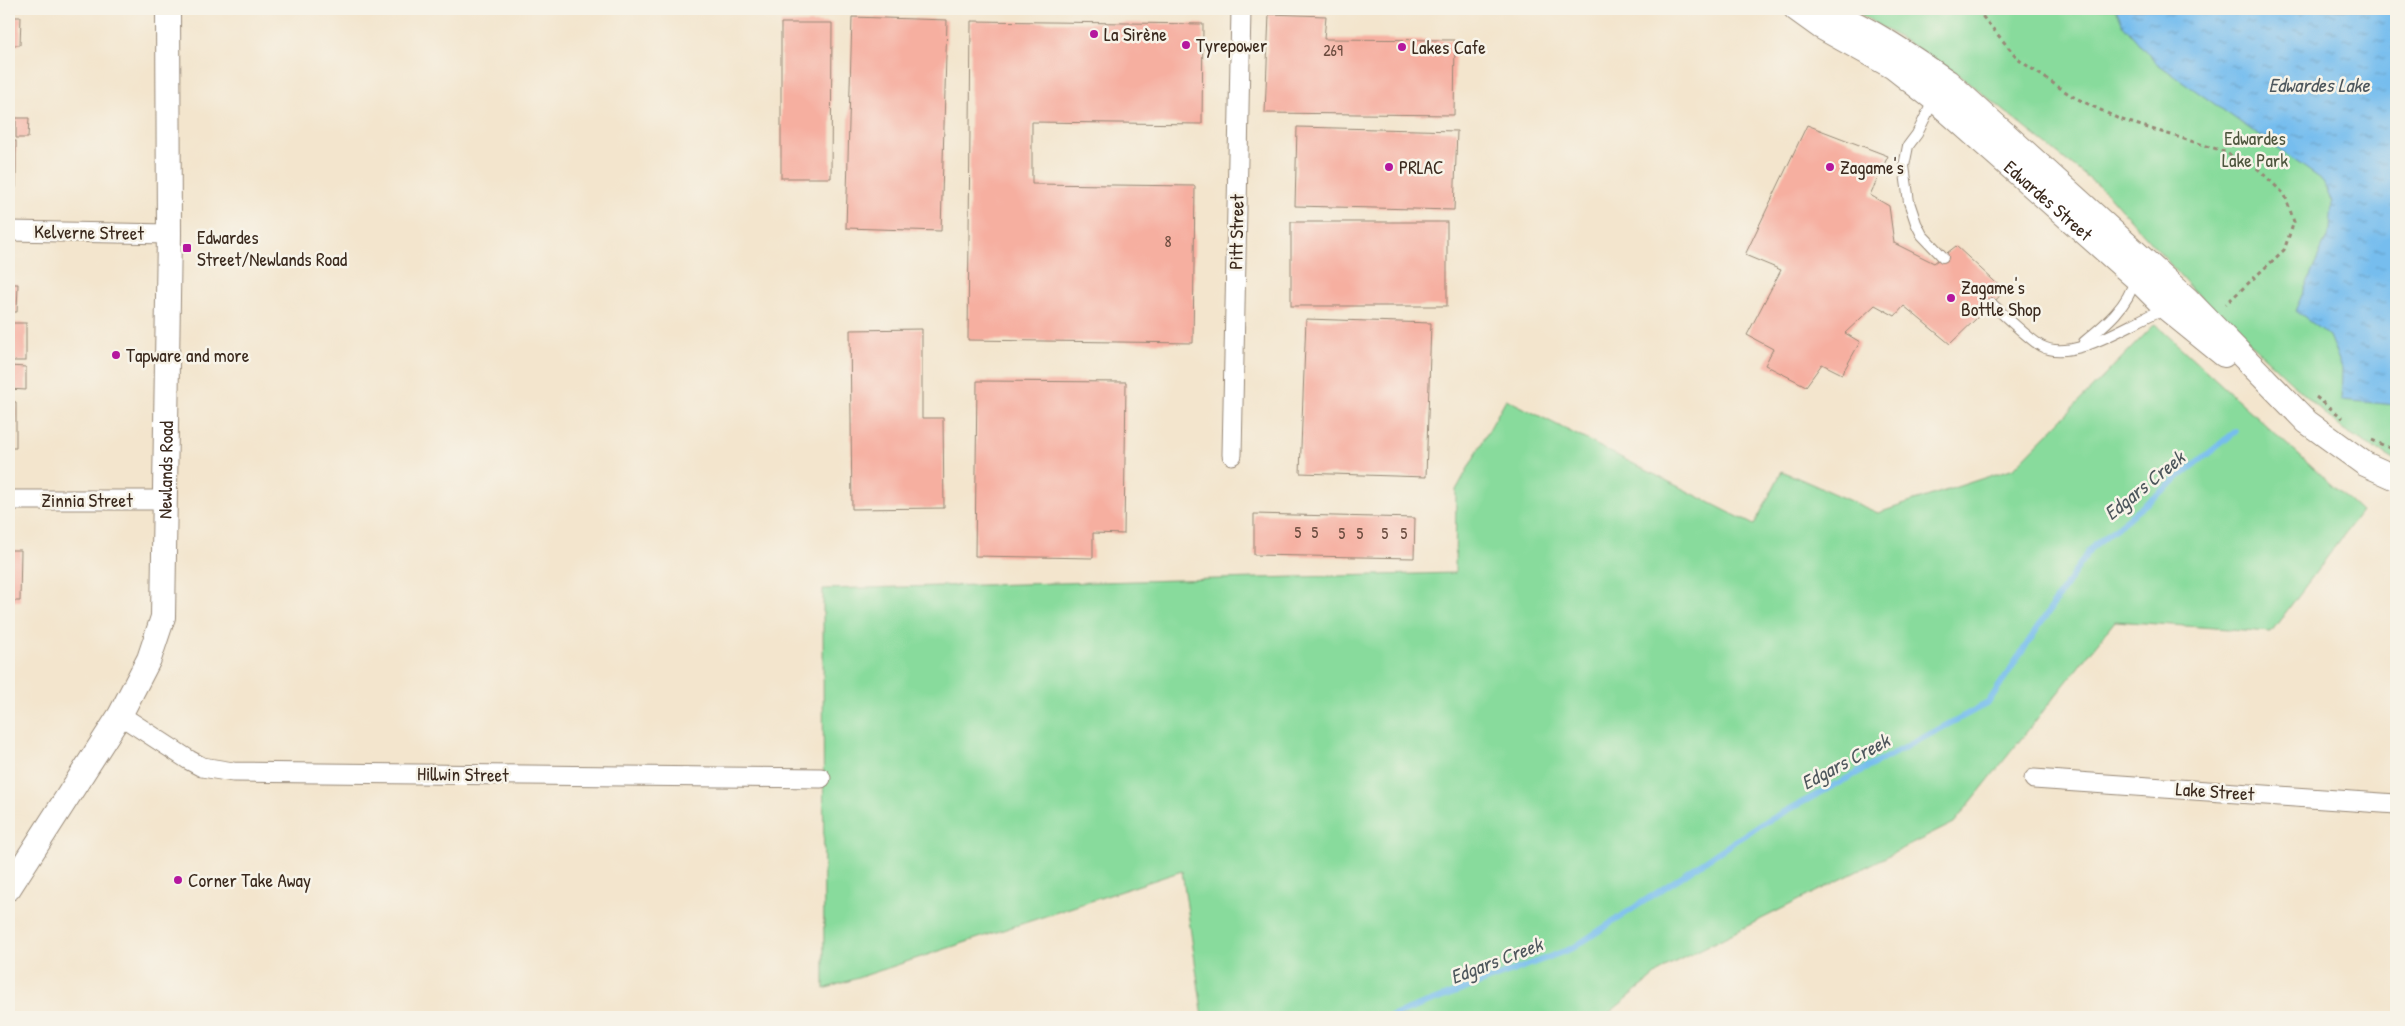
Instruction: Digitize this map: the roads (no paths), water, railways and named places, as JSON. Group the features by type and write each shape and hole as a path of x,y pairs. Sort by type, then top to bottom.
{"street":[{"name":"Newlands Road","path":"9,888 120,715 149,659 163,617 169,234 168,9"},
{"name":"Pitt Street","path":"1232,455 1240,9"},
{"name":"Edwardes Street","path":"1796,9 1821,27 1892,67 1934,99 2217,328 2307,422 2365,464 2396,478"},
{"name":"Edwardes Street","path":"1819,9 1839,16 1916,60 1955,89 2149,274 2166,308 2289,405"},
{"name":"Kelverne Street","path":"9,231 169,234"},
{"name":"Zinnia Street","path":"9,500 165,500"},
{"name":"Hillwin Street","path":"120,715 202,767 233,772 821,778"},
{"name":"Lake Street","path":"2034,778 2396,804"}],"lane":[{"path":"1943,257 1922,235 1909,202 1904,166 1908,146 1917,134 1934,99 1955,89"},
{"path":"2076,349 2105,324 2149,274"},
{"path":"1992,304 2041,346 2052,349 2076,349 2166,308"}],"water":[{"name":"Edwardes Lake","path":"2116,9 2396,9 2396,405 2341,400 2342,368 2329,336 2295,311 2330,230 2332,202 2321,179 2155,62 2123,25"}],"waterway":[{"name":"Edgars Creek","path":"1390,1017 1573,948 1758,826 1988,703 2090,549 2235,432"}],"place":[{"name":"La Sirène","path":"1094,34"},
{"name":"Tyrepower","path":"1186,45"},
{"name":"Lakes Cafe","path":"1402,47"},
{"name":"PRLAC","path":"1389,167"},
{"name":"Zagame's","path":"1830,167"},
{"name":"Edwardes Street/Newlands Road","path":"187,248"},
{"name":"Zagame's Bottle Shop","path":"1951,298"},
{"name":"Tapware and more","path":"116,355"},
{"name":"Corner Take Away","path":"178,880"}],"park label":[{"name":"Edwardes Lake Park","path":"2255,149"}]}
